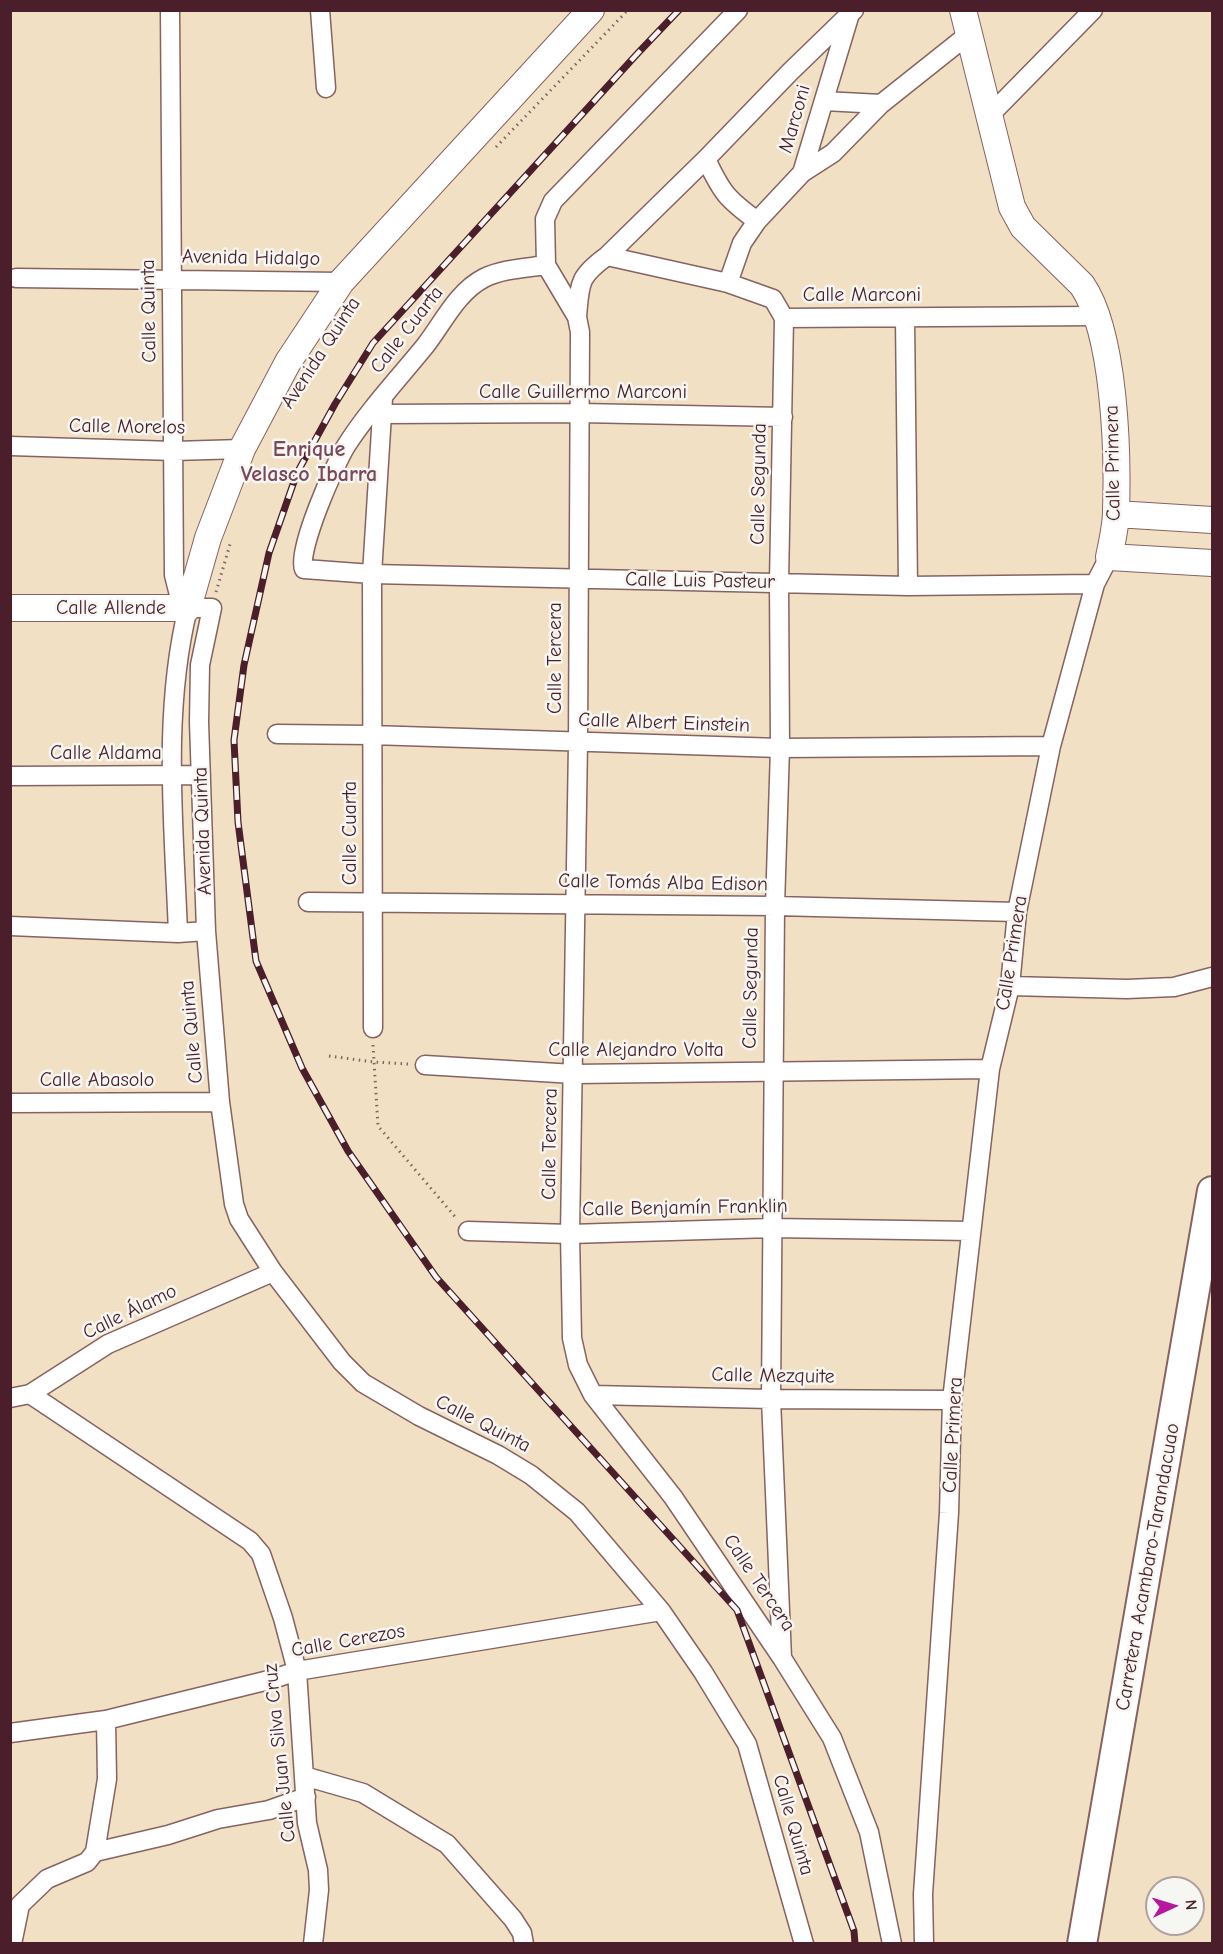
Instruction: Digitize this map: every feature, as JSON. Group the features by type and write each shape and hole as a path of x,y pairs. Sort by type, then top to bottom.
{"main road":[{"name":"Carretera Acambaro-Tarandacuao","path":"1082,1944 1212,1191"}],"street":[{"name":"Calle Quinta","path":"170,10 174,576 178,591 200,608"},
{"path":"320,10 326,88"},
{"path":"586,10 591,11"},
{"path":"546,265 545,219 553,201 738,10"},
{"path":"990,115 1093,10"},
{"name":"Avenida Quinta","path":"206,932 201,775 200,608 208,538 242,449 288,362 341,282 591,11"},
{"name":"Marconi","path":"728,283 742,243 757,221 802,173 851,13"},
{"name":"Marconi","path":"577,317 580,283 590,269 607,256 706,159 851,13"},
{"path":"802,173 833,153 966,22"},
{"name":"Calle Primera","path":"924,1944 923,1894 949,1513 952,1400 990,1069 1010,986 1017,912 1051,746 1095,584 1109,557 1116,513 1113,408 1098,316 1090,296 1082,285 1023,227 1012,207 966,22"},
{"path":"824,101 881,104"},
{"path":"706,159 719,188 731,201 757,221"},
{"name":"Calle Marconi","path":"607,256 728,283 773,299 784,318 1098,316"},
{"name":"Calle Tercera","path":"546,265 577,317 580,332 578,743 570,1234 572,1338 578,1365 593,1395 673,1497 782,1658 832,1738 869,1832 892,1944"},
{"name":"Calle Cuarta","path":"373,1028 372,574 382,406 459,297 483,278 501,272 546,265"},
{"name":"Avenida Hidalgo","path":"16,278 341,282"},
{"name":"Calle Segunda","path":"782,1658 771,1399 773,1072 780,748 779,582 784,318"},
{"path":"905,318 908,586"},
{"name":"Calle Guillermo Marconi","path":"382,406 783,417"},
{"name":"Calle Luis Pasteur","path":"382,406 345,447 315,516 302,557 304,569 372,574 908,586 1095,584"},
{"name":"Calle Morelos","path":"10,446 174,451 242,449"},
{"path":"1116,513 1212,520"},
{"path":"1109,557 1212,563"},
{"name":"Calle Allende","path":"10,608 200,608"},
{"name":"Avenida Quinta","path":"178,933 172,775 175,690 182,634 200,608"},
{"name":"Calle Albert Einstein","path":"277,735 371,735 780,748 1051,746"},
{"name":"Calle Aldama","path":"10,776 201,775"},
{"name":"Calle Tomás Alba Edison","path":"308,902 775,906 1017,912"},
{"path":"10,926 178,933 206,932"},
{"name":"Calle Quinta","path":"206,932 220,1102 234,1204 239,1219 273,1272 342,1362 363,1383 418,1416 498,1455 531,1475 577,1512 662,1611 747,1744 804,1944"},
{"path":"1010,986 1127,989 1174,987 1212,977"},
{"name":"Calle Alejandro Volta","path":"425,1065 574,1074 990,1069"},
{"name":"Calle Abasolo","path":"10,1103 220,1102"},
{"name":"Calle Benjamín Franklin","path":"468,1231 570,1234 772,1228 971,1231"},
{"name":"Calle Álamo","path":"10,1398 30,1394 108,1344 273,1272"},
{"name":"Calle Juan Silva Cruz","path":"30,1394 250,1541 261,1554 283,1618 297,1671 307,1823 318,1870 319,1890 313,1944"},
{"name":"Calle Mezquite","path":"593,1395 952,1400"},
{"name":"Calle Cerezos","path":"10,1732 106,1720 297,1671 662,1611"},
{"path":"12,1944 20,1905 47,1879 87,1862 95,1852 107,1779 106,1720"},
{"path":"304,1776 363,1793 447,1844 513,1919 522,1933 524,1944"},
{"path":"95,1852 168,1835 218,1819 269,1810 306,1797"}],"path":[{"path":"493,150 628,10"},
{"path":"200,608 234,531"},
{"path":"373,1028 378,1126 468,1231"},
{"path":"329,1056 425,1065"}],"railway":[{"path":"679,10 373,343 335,404 297,473 269,553 244,665 234,740 238,822 256,961 302,1068 348,1151 436,1277 737,1610 854,1931 855,1944"}],"district":[{"name":"Enrique Velasco Ibarra","path":"309,462"}]}
